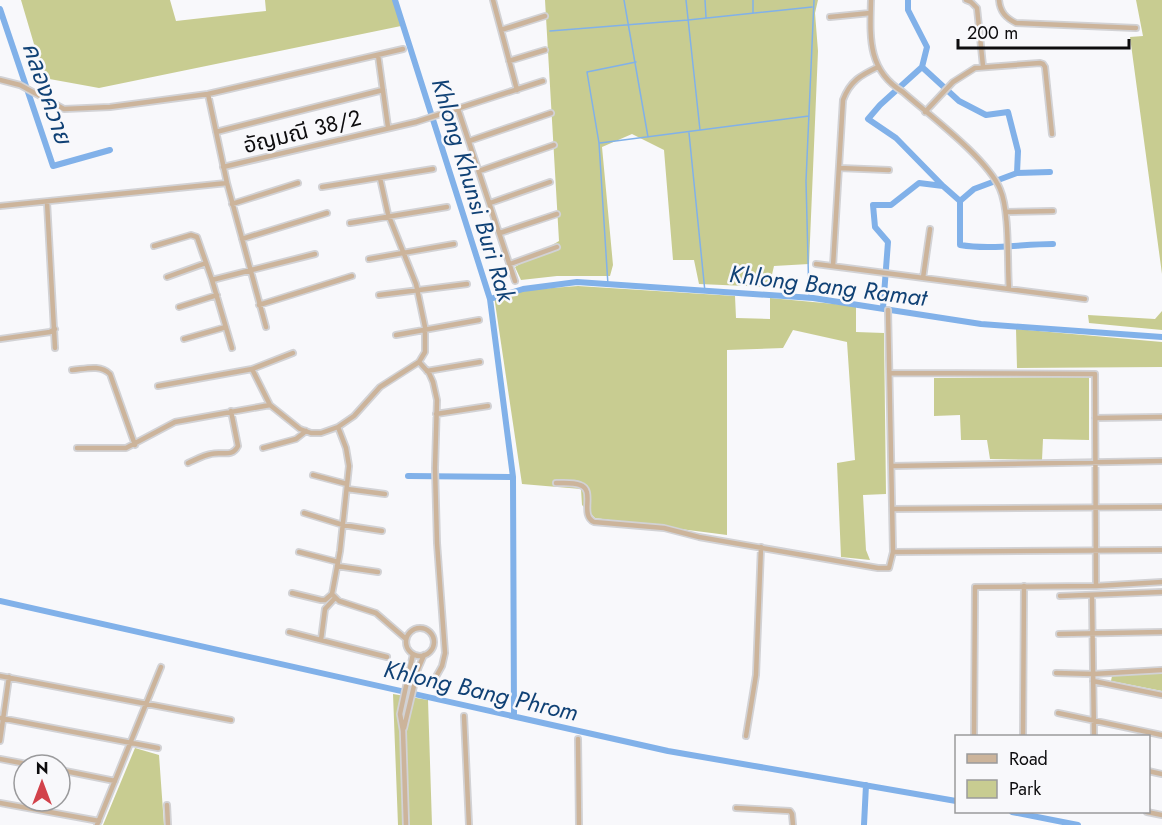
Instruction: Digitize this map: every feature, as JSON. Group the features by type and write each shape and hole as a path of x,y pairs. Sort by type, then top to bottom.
{"street":[{"path":"493,0 517,90"},
{"path":"871,0 869,40 878,67 891,85 903,92 976,156 990,171 1000,189 1006,212 1009,290"},
{"path":"966,0 977,8 984,66"},
{"path":"999,0 1000,8 1008,18 1016,23 1136,28"},
{"path":"830,17 870,13"},
{"path":"501,30 545,16"},
{"path":"0,80 20,85 57,106 77,110 208,94 403,49"},
{"path":"509,61 544,50"},
{"path":"378,55 388,127"},
{"path":"925,112 953,82 967,72 984,66 1044,64 1052,134"},
{"path":"833,266 843,100 847,89 855,79 878,67"},
{"name":"อัญมณี 38/2","path":"223,167 416,122 543,81"},
{"path":"216,132 383,90"},
{"path":"208,94 232,204 266,327"},
{"path":"455,110 469,141 515,281"},
{"path":"469,141 551,113"},
{"path":"478,171 554,145"},
{"path":"839,168 889,170"},
{"path":"322,187 433,169"},
{"path":"252,369 270,405 300,429 321,433 338,427 354,416 380,387 419,362 425,352 425,330 417,290 389,216 380,178"},
{"path":"490,203 550,182"},
{"path":"0,206 227,183"},
{"path":"232,204 298,183"},
{"path":"47,202 55,348"},
{"path":"350,223 447,207"},
{"path":"1006,212 1053,211"},
{"path":"242,239 327,213"},
{"path":"500,234 557,214"},
{"path":"922,278 930,229"},
{"path":"154,246 194,234 212,280 232,348"},
{"path":"369,259 454,244"},
{"path":"510,264 557,247"},
{"path":"212,280 315,254"},
{"path":"166,277 206,263"},
{"path":"816,264 1085,299"},
{"path":"259,305 352,276"},
{"path":"380,296 467,284"},
{"path":"179,307 217,295"},
{"path":"556,483 579,484 585,487 587,515 589,520 594,522 664,528 699,537 889,568 893,552 888,310"},
{"path":"396,335 479,320"},
{"path":"184,339 226,327"},
{"path":"0,339 50,332 55,329"},
{"path":"158,386 252,369 293,353"},
{"path":"419,362 427,370 433,382 437,400 435,468 437,543 446,653 433,682"},
{"path":"427,370 480,362"},
{"path":"72,370 98,368 110,374 135,445"},
{"path":"891,373 1095,374 1096,586"},
{"path":"77,448 126,448 175,422 270,405"},
{"path":"436,414 488,406"},
{"path":"188,463 213,453 231,454 236,451 238,446 231,411"},
{"path":"1095,418 1162,417"},
{"path":"321,640 325,609 334,596 349,466 346,448 338,427"},
{"path":"263,448 296,439 306,431"},
{"path":"892,466 1162,461"},
{"path":"313,475 347,487 385,494"},
{"path":"892,509 1162,507"},
{"path":"304,513 343,525 382,531"},
{"path":"746,736 756,675 761,547"},
{"path":"893,552 1162,550"},
{"path":"299,552 338,564 378,572"},
{"path":"974,735 975,587 978,585 1096,586 1162,582"},
{"path":"1023,735 1024,586"},
{"path":"1059,596 1162,592"},
{"path":"292,593 321,600 334,596"},
{"path":"334,596 339,602 376,613 406,639 408,649 413,654 424,655"},
{"path":"1092,596 1094,735"},
{"path":"403,731 418,669 424,655 431,650 433,645 430,632 417,628 406,639"},
{"path":"289,632 387,657"},
{"path":"1059,634 1162,632"},
{"path":"406,825 403,731 400,714 413,654"},
{"path":"0,803 98,823 161,667"},
{"path":"1056,673 1093,674 1162,670"},
{"path":"0,676 231,720"},
{"path":"0,741 9,677"},
{"path":"1093,681 1162,694"},
{"path":"1058,713 1162,735"},
{"path":"464,716 469,825"},
{"path":"2,718 158,748"},
{"path":"578,739 579,825"},
{"path":"72,773 115,781"},
{"path":"166,805 168,825"},
{"path":"736,808 790,811 793,825"}],"green space":[{"path":"21,0 170,0 176,21 266,11 265,0 393,0 401,26 99,88 44,78"},
{"path":"545,0 818,0 815,13 818,51 809,264 774,266 769,287 699,284 694,260 673,260 664,150 632,134 602,147 613,265 610,276 557,276 521,280 515,267 559,241"},
{"path":"1136,0 1162,0 1162,274 1130,37 1143,36"},
{"path":"578,286 735,296 736,318 770,319 770,298 856,306 856,332 884,333 886,494 863,495 866,550 870,560 841,557 837,463 855,460 847,342 793,330 783,348 727,350 727,535 595,518 582,505 581,489 522,484 494,296"},
{"path":"1162,311 1162,330 1089,323 1088,315 1155,319"},
{"path":"1016,329 1162,342 1162,367 1017,368"},
{"path":"1089,377 1089,440 1043,439 1042,460 990,459 987,440 961,440 960,415 934,416 934,378"},
{"path":"1162,673 1162,691 1111,681 1112,676"},
{"path":"393,694 428,700 432,825 398,825"},
{"path":"135,748 159,755 164,825 103,825"}],"waterway":[{"name":"Khlong Khunsi Buri Rak","path":"395,0 490,299 513,477 514,716"},
{"path":"624,0 648,137"},
{"path":"686,0 700,130"},
{"path":"705,0 706,17"},
{"path":"753,0 753,13"},
{"path":"809,298 806,181 814,0"},
{"path":"908,0 908,10 927,47 922,67 868,119 896,138 943,186"},
{"path":"550,31 812,7"},
{"name":"คลองควาย","path":"0,9 53,166 110,150"},
{"path":"608,285 599,143 587,72 636,62"},
{"path":"922,67 959,101 986,115 1008,112 1018,151 1017,173 1050,172"},
{"path":"600,143 809,116"},
{"path":"689,133 705,292"},
{"path":"960,201 974,189 1017,173"},
{"path":"883,308 888,242 875,227 873,205 891,205 919,183 943,186 960,201 960,245 995,247 1053,244"},
{"name":"Khlong Bang Ramat","path":"490,299 523,289 577,282 813,298 981,324 1162,337"},
{"path":"408,476 513,477"},
{"name":"Khlong Bang Phrom","path":"0,601 668,751 955,801"},
{"path":"864,825 866,785"},
{"name":"Khlong Bang Phrom","path":"1017,813 1078,825"}]}
